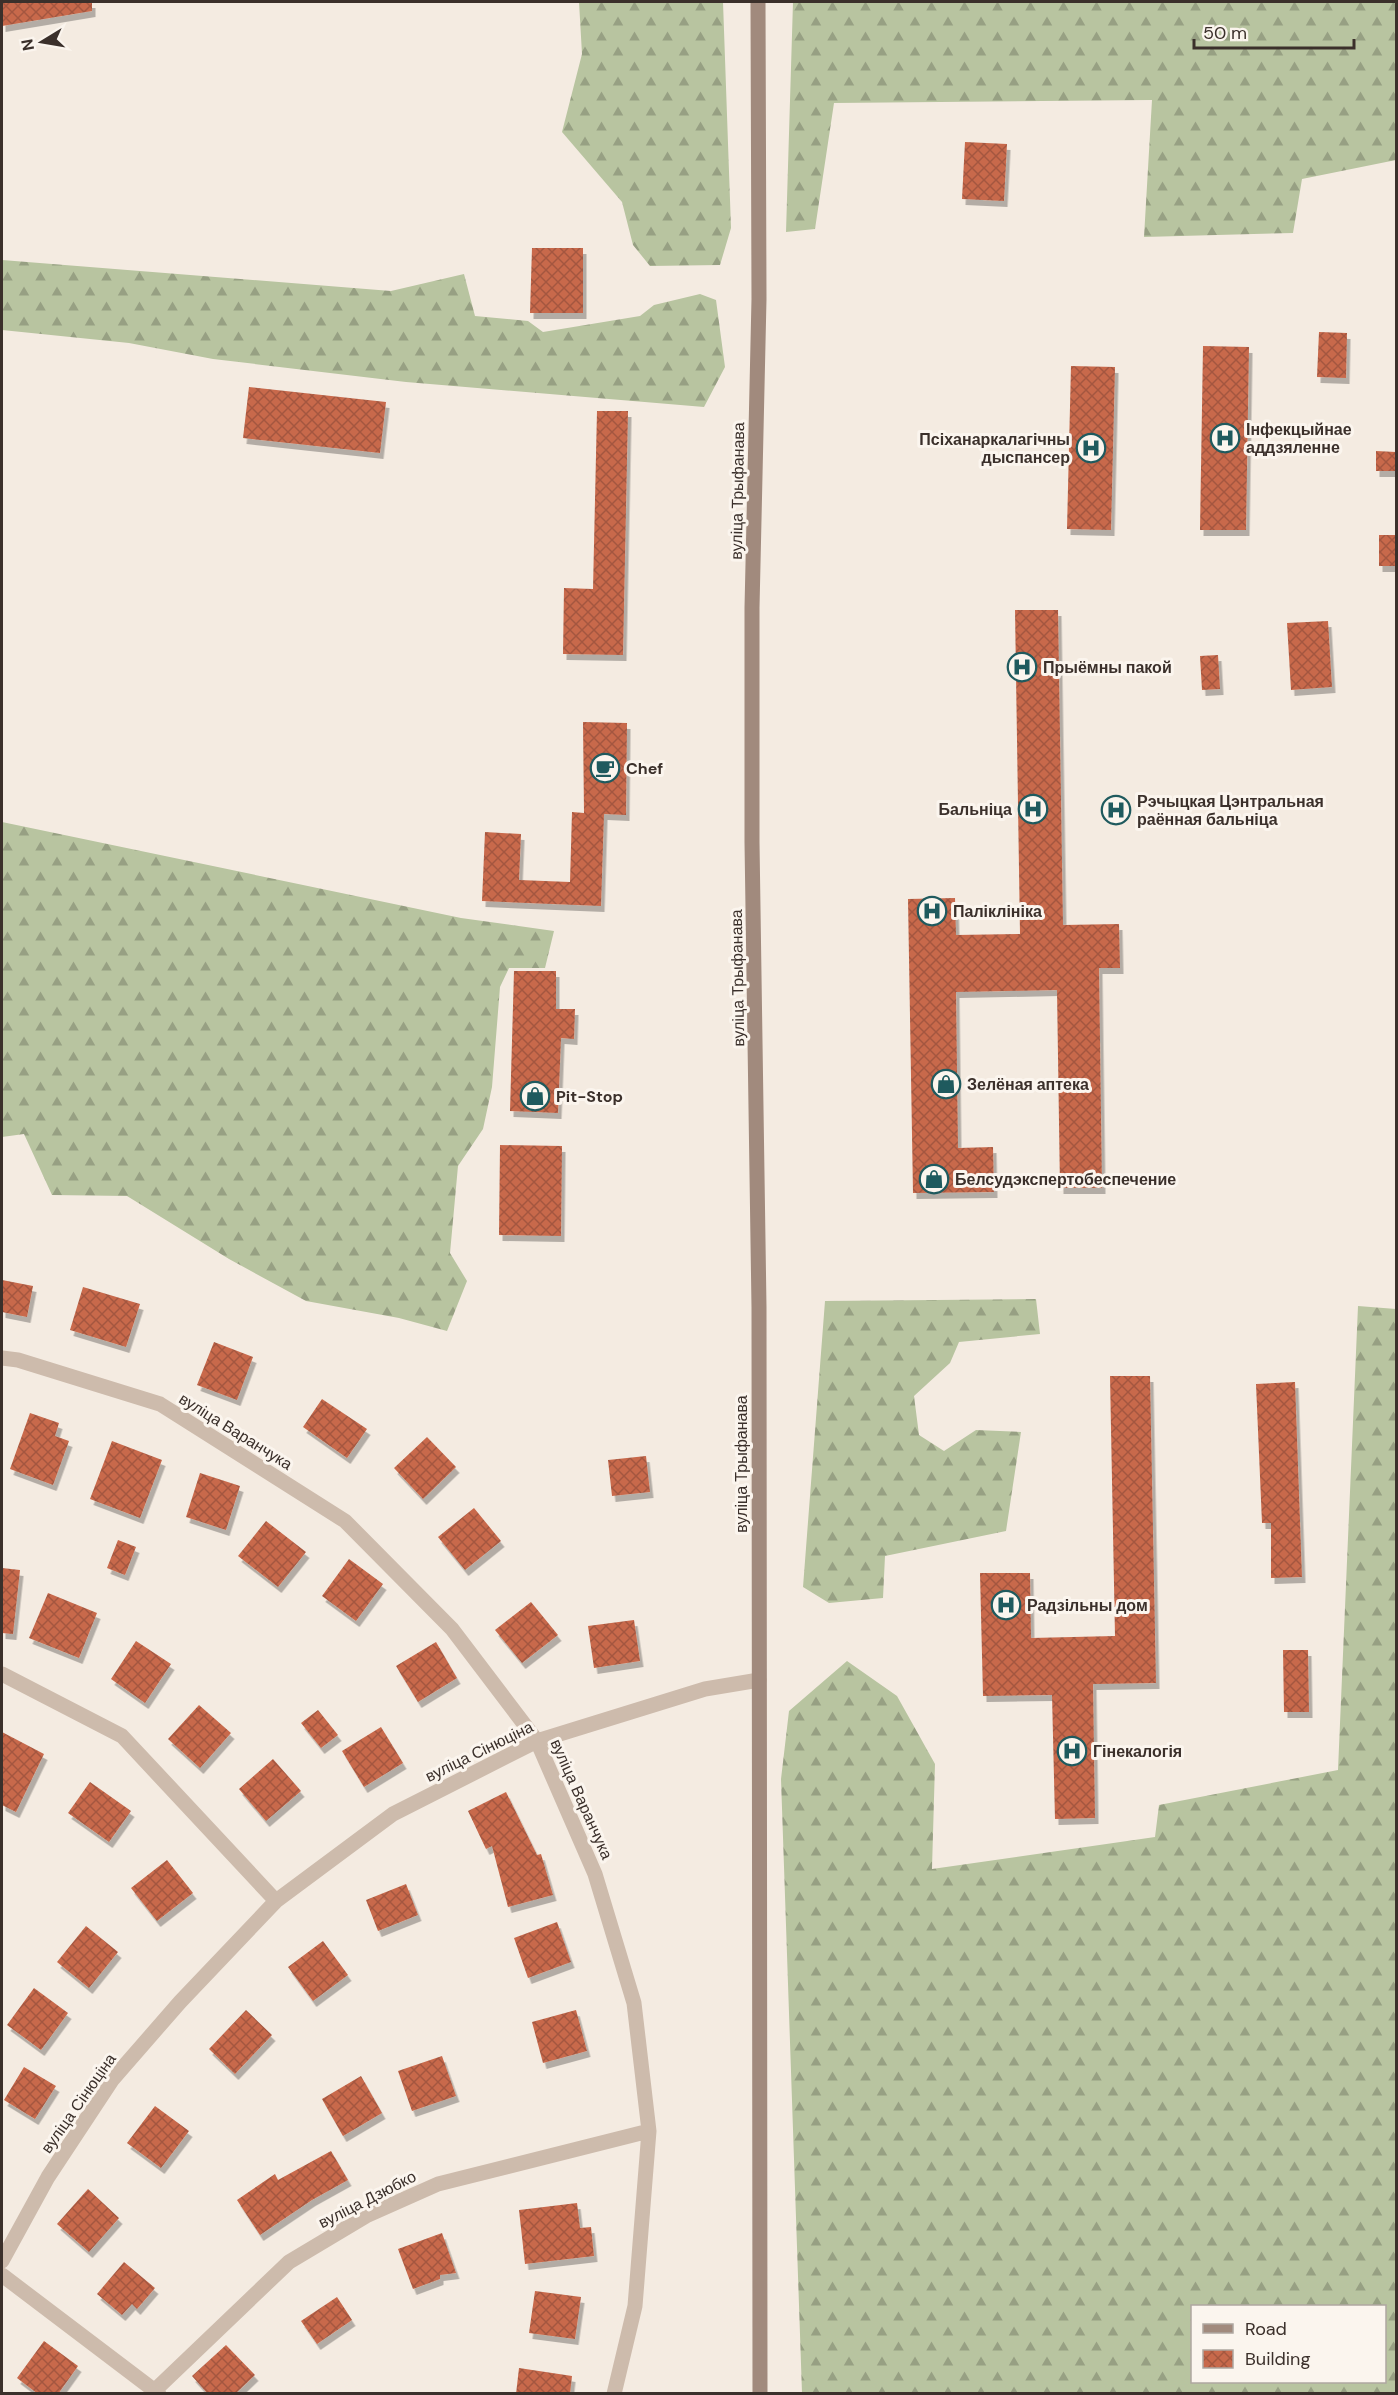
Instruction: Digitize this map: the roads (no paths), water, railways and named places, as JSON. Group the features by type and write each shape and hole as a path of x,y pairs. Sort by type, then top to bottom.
{"street":[{"name":"вуліца Трыфанава","path":"758,2 759,299 752,608 752,842 759,1307 760,2394"},
{"name":"вуліца Варанчука","path":"2,1358 18,1360 160,1404 345,1521 452,1629 537,1741 595,1874 634,2003 649,2131 635,2306 614,2394"},
{"path":"2,1674 122,1736 276,1901"},
{"name":"вуліца Сінюціна","path":"2,2261 48,2177 112,2080 180,2002 276,1901 393,1814 537,1741 705,1689 759,1680"},
{"name":"вуліца Дзюбко","path":"155,2392 289,2262 366,2216 438,2184 649,2131"},
{"path":"2,2275 155,2392"}],"place":[{"name":"Інфекцыйнае аддзяленне","path":"1225,438"},
{"name":"Псіханаркалагічны дыспансер","path":"1091,448"},
{"name":"Прыёмны пакой","path":"1022,667"},
{"name":"Chef","path":"605,768"},
{"name":"Бальніца","path":"1033,809"},
{"name":"Рэчыцкая Цэнтральная раённая бальніца","path":"1116,810"},
{"name":"Паліклініка","path":"932,911"},
{"name":"Зелёная аптека","path":"946,1084"},
{"name":"Pit-Stop","path":"535,1096"},
{"name":"Белсудэкспертобеспечение","path":"934,1179"},
{"name":"Радзільны дом","path":"1006,1605"},
{"name":"Гінекалогія","path":"1072,1751"}]}
